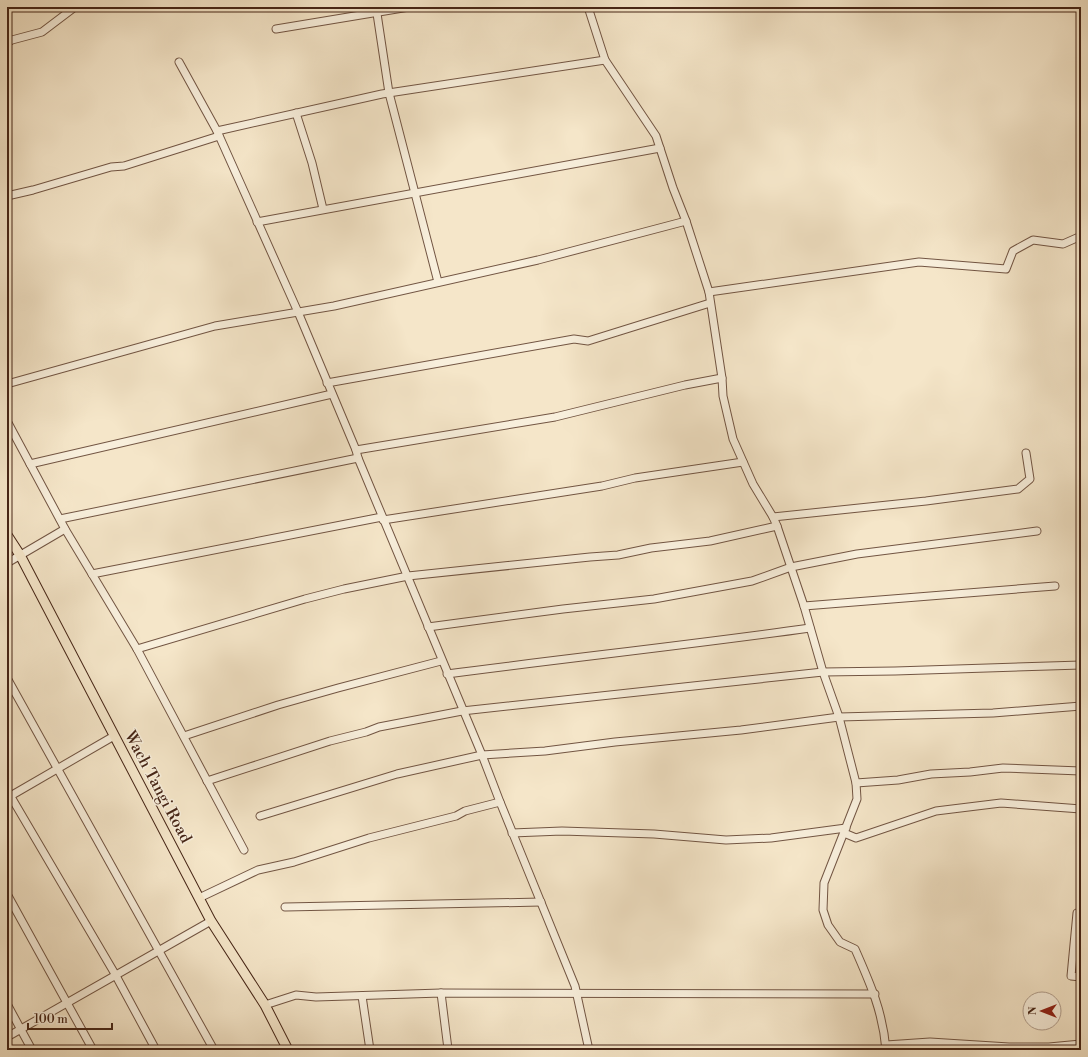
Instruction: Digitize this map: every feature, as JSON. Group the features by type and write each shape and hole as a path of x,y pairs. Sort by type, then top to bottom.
{"main road":[{"name":"Wach Tangi Road","path":"7,535 20,555 211,920 265,1005 288,1050"}],"street":[{"path":"7,43 12,40 42,32 75,7"},
{"path":"276,29 377,9 409,7"},
{"path":"588,7 605,60 656,136 709,292 722,378 723,396 733,439 753,484 777,526 804,606 823,672 839,717 856,784 857,799 824,883 823,910 828,925 840,942 855,949 875,994 881,1014 886,1048 930,1042 1009,1047 1049,1047 1081,1044"},
{"path":"377,9 389,93 438,282"},
{"path":"7,196 33,190 111,167 130,164 218,133 296,114 389,93 605,60"},
{"path":"179,62 218,133 298,312 356,450 441,661 482,755 575,986 589,1050"},
{"path":"296,114 312,163 323,209"},
{"path":"257,222 660,148"},
{"path":"7,384 215,326 334,306 538,260 686,221"},
{"path":"709,292 919,262 1006,269 1013,251 1033,240 1063,244 1081,236"},
{"path":"327,383 574,339 588,341 710,303"},
{"path":"356,450 554,417 685,385 722,378"},
{"path":"30,464 332,394"},
{"path":"7,421 60,519 137,650 244,850"},
{"path":"773,517 926,501 1018,489 1030,479 1026,453"},
{"path":"60,519 358,458"},
{"path":"92,574 383,518 602,486 635,478 743,462"},
{"path":"137,650 304,599 408,576 590,556 618,555 651,548 710,541 777,526"},
{"path":"7,563 66,529"},
{"path":"428,627 562,609 654,599 752,581 791,567 857,554 1037,531"},
{"path":"804,606 1054,586"},
{"path":"447,674 596,655 660,649 810,628"},
{"path":"184,736 278,705 441,661"},
{"path":"207,781 330,741 366,732 379,727 462,711 823,672 1081,665"},
{"path":"7,678 214,1050"},
{"path":"260,816 397,774 482,755 545,751 615,742 741,730 839,717 993,713 1081,706"},
{"path":"114,736 8,795 115,974 156,1050"},
{"path":"856,784 898,780 931,774 970,772 1003,768 1081,771"},
{"path":"199,898 258,870 294,862 369,838 449,818 464,811 500,802"},
{"path":"512,832 562,831 647,834 726,840 771,838 845,831 856,838 936,811 1001,803 1081,808"},
{"path":"7,894 93,1050"},
{"path":"285,907 541,902"},
{"path":"1077,913 1071,976 1081,977"},
{"path":"7,1037 211,920"},
{"path":"265,1005 296,995 316,997 440,993 875,994"},
{"path":"440,993 448,1049"},
{"path":"362,996 370,1050"},
{"path":"7,1004 32,1050"}]}
